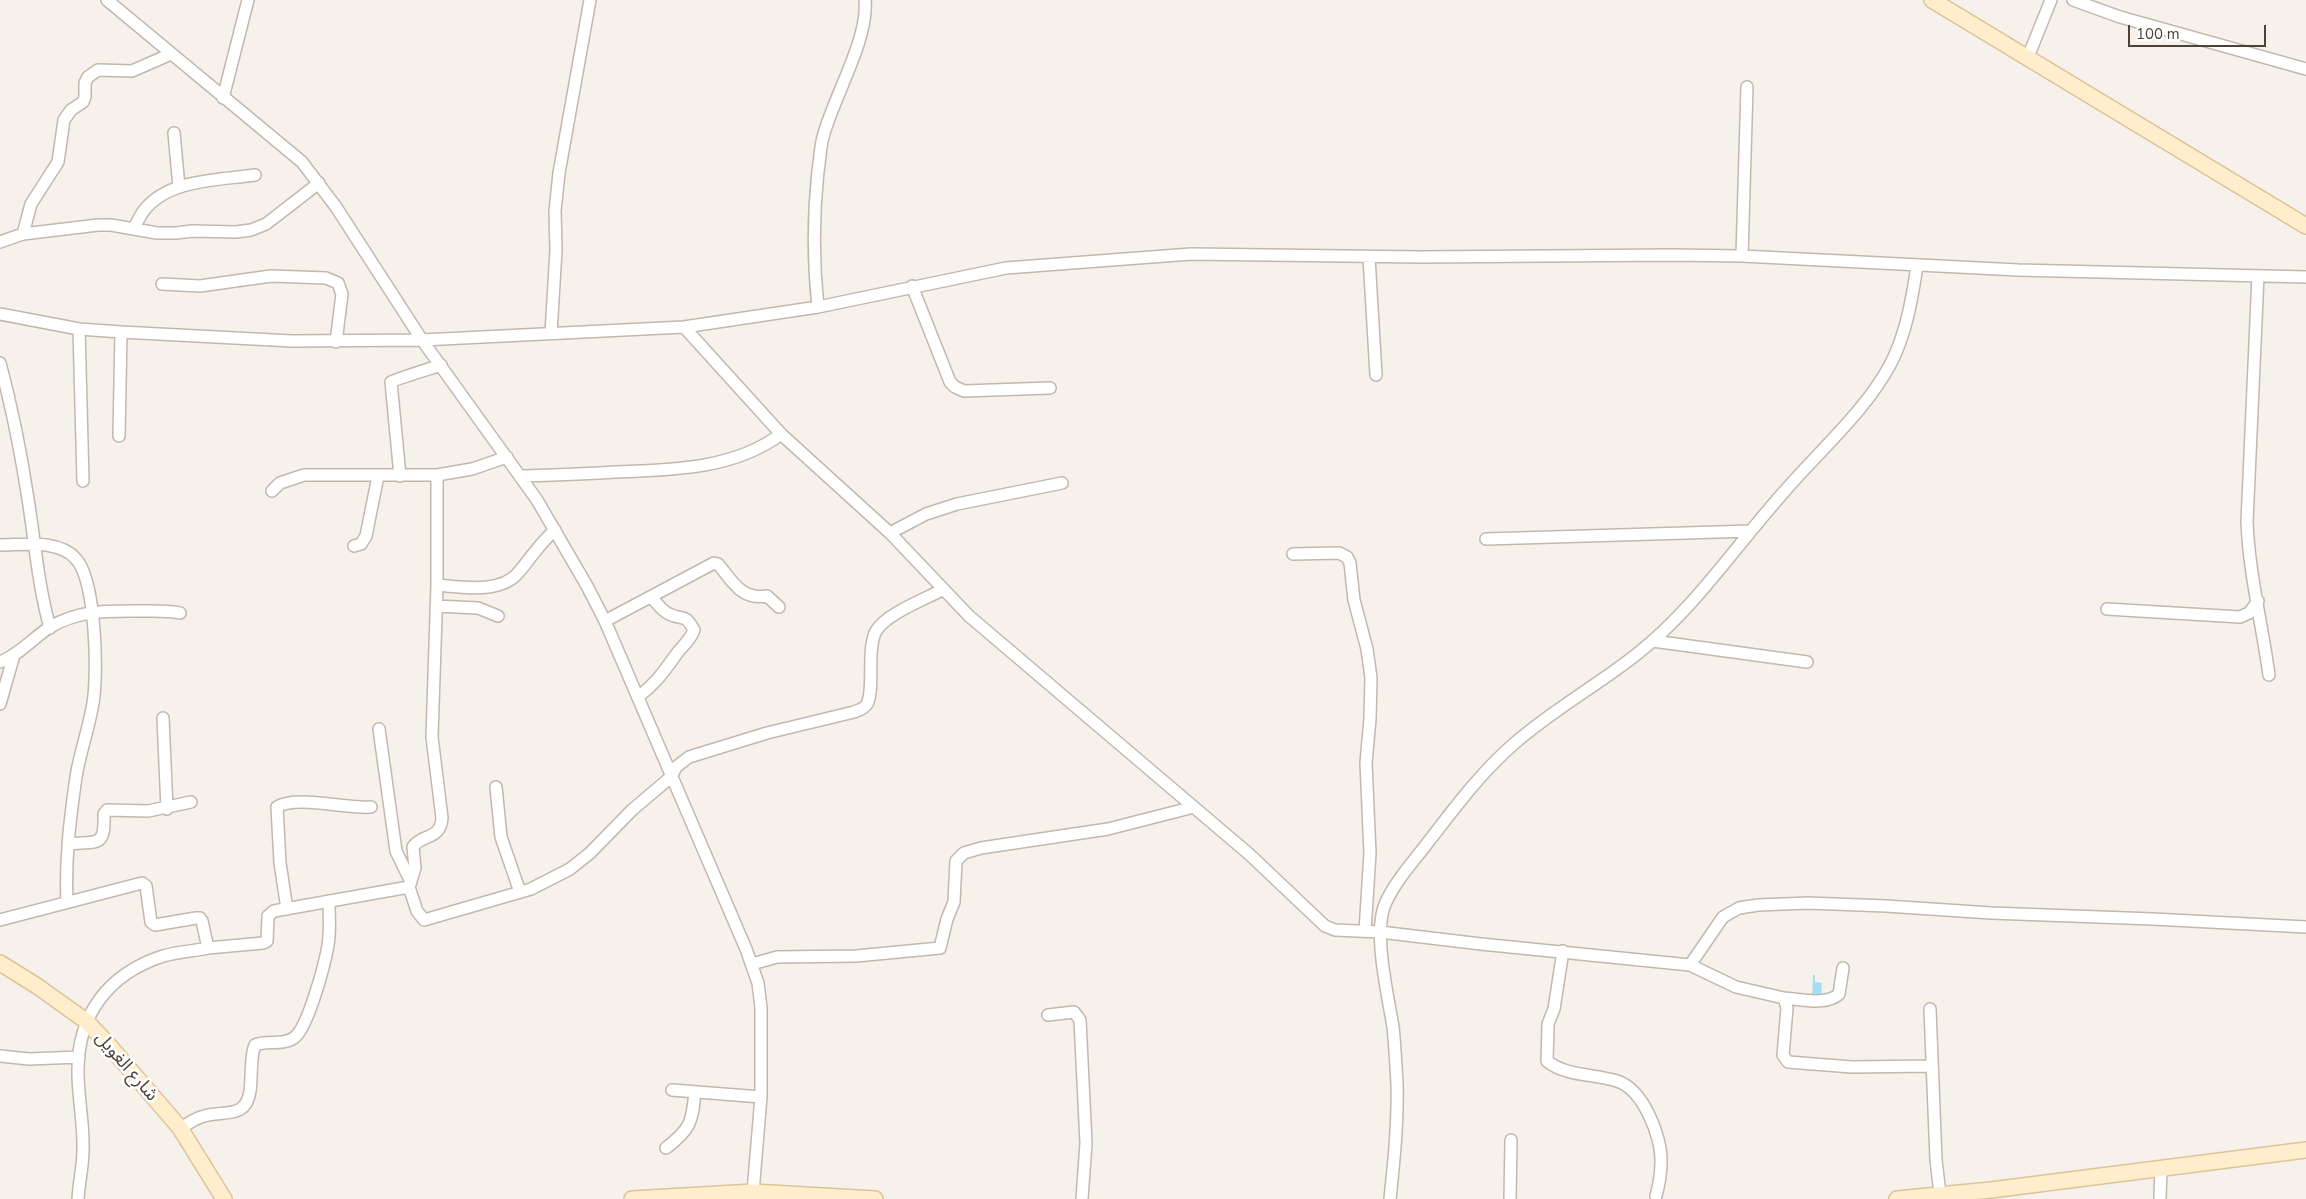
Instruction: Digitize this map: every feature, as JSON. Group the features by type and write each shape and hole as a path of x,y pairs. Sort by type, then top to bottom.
{"street":[{"path":"107,0 223,98 276,138 302,162 319,182 422,340 507,456 555,530 604,621 752,964 761,996 761,1097 753,1192"},
{"path":"223,98 248,0"},
{"path":"551,333 556,250 555,212 559,173 590,0"},
{"path":"818,307 813,262 814,204 822,138 856,49 866,7 865,0"},
{"path":"1932,0 2306,226"},
{"path":"2028,57 2051,0"},
{"path":"2073,0 2156,28 2306,69"},
{"path":"23,234 31,204 58,162 64,120 72,110 83,102 85,83 88,76 98,70 132,71 171,54"},
{"path":"1742,256 1747,87"},
{"path":"174,132 179,187"},
{"path":"134,228 146,208 162,194 179,187 255,175"},
{"path":"0,242 23,234 98,225 134,228 157,233 252,230 266,224 319,182"},
{"path":"0,314 79,328 121,332 336,342 422,340 684,327 818,307 1006,268 1144,256 1191,254 1369,257 1742,256 1917,266 2306,277"},
{"path":"1369,257 1376,374"},
{"path":"1390,1199 1394,1160 1397,1086 1393,1031 1380,932 1386,902 1400,878 1470,787 1489,766 1542,721 1616,670 1652,641 1693,603 1796,476 1850,417 1882,378 1900,341 1917,266"},
{"path":"162,284 207,285 271,276 326,278 335,281 341,288 336,342"},
{"path":"2258,276 2247,522 2250,562 2269,675"},
{"path":"912,286 950,382 955,387 964,391 1050,388"},
{"path":"684,327 781,434 890,533 968,616 1272,874 1325,926 1335,930 1365,930 1690,965 1736,987 1784,998 1823,1000 1835,998 1839,994 1843,968"},
{"path":"79,328 83,481"},
{"path":"119,436 121,332"},
{"path":"0,363 18,441 37,572 50,628"},
{"path":"400,476 391,382 395,379 421,373 441,365"},
{"path":"520,476 688,469 747,452 768,444 781,434"},
{"path":"272,491 280,483 304,475 436,475 472,469 507,456"},
{"path":"410,885 416,868 413,848 415,844 440,829 442,818 432,736 437,585 436,475"},
{"path":"354,546 361,544 366,536 378,476"},
{"path":"890,533 939,509 1062,484"},
{"path":"437,585 468,588 506,583 517,575 539,544 555,530"},
{"path":"1486,539 1752,531"},
{"path":"0,545 34,544 55,547 76,558 86,579 93,611 94,702 77,774 68,844 66,902"},
{"path":"1293,554 1339,553 1344,554 1349,560 1354,600 1370,663 1372,691 1366,776 1370,853 1365,930"},
{"path":"604,621 714,564 718,564 744,595 756,598 767,596 779,607"},
{"path":"379,729 396,851 418,911 424,920 520,892 543,883 581,861 632,810 672,777 676,767 689,757 767,733 854,712 864,707 869,699 870,667 876,631 883,622 942,590"},
{"path":"638,697 661,677 676,655 691,639 694,630 690,622 683,616 668,614 651,597"},
{"path":"2107,609 2240,617 2249,613 2258,601"},
{"path":"436,606 478,608 498,616"},
{"path":"0,662 14,655 50,628 93,611 114,609 163,610 180,613"},
{"path":"1652,641 1807,662"},
{"path":"0,704 14,655"},
{"path":"163,718 167,809"},
{"path":"496,787 501,837 520,892"},
{"path":"68,844 97,841 102,838 104,834 104,814 107,810 167,809 191,802"},
{"path":"286,909 280,863 277,807 296,803 356,808 371,807"},
{"path":"752,964 777,957 856,956 940,948 947,918 954,902 956,861 964,853 981,848 1108,829 1194,807"},
{"path":"0,920 144,883 151,922 155,924 200,918 208,948"},
{"path":"78,1199 84,1149 78,1095 79,1057 86,1021 98,999 133,969 166,955 208,948 263,944 267,941 268,937 268,916 274,911 410,885"},
{"path":"180,1128 201,1116 235,1112 242,1109 247,1103 250,1094 255,1045 287,1041 296,1036 310,1009 326,954 329,936 329,901"},
{"path":"1690,965 1723,917 1739,908 1758,905 1808,903 1886,906 1991,913 2153,918 2306,928"},
{"path":"1563,951 1554,1009 1548,1024 1547,1061 1555,1068 1619,1082 1634,1093 1653,1125 1659,1143 1661,1169 1656,1196"},
{"name":"شارع الغويل","path":"0,963 37,986 86,1021 107,1043 180,1128 224,1199"},
{"path":"1784,998 1787,1004 1783,1055 1785,1061 1852,1067 1932,1066"},
{"path":"1930,1009 1936,1160 1940,1194"},
{"path":"1048,1015 1074,1012 1080,1020 1086,1143 1082,1199"},
{"path":"0,1056 29,1059 79,1057"},
{"path":"672,1090 761,1097"},
{"path":"666,1148 682,1136 688,1126 695,1092"},
{"path":"1510,1199 1511,1140"},
{"path":"1898,1199 1990,1190 2306,1150"},
{"path":"2160,1199 2161,1168"},
{"path":"632,1199 753,1192 875,1199"}],"water":[{"path":"1813,975 1815,975 1815,982 1822,983 1821,999 1812,999"}]}
